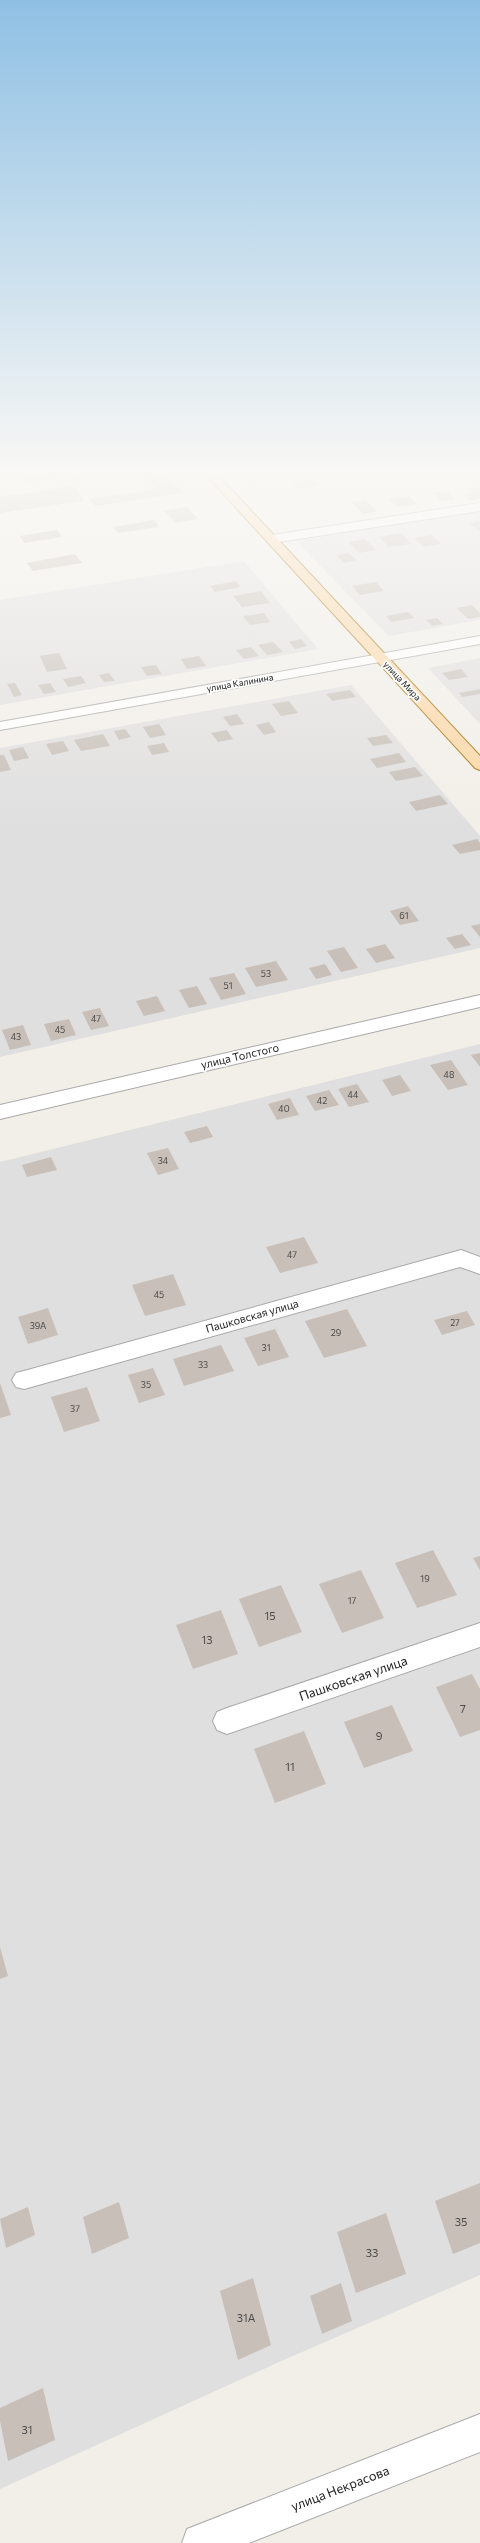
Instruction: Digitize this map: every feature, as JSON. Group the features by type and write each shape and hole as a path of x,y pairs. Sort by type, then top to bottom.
{"main road":[{"name":"улица Мира","path":"320,592 480,765"}],"street":[{"name":"улица Калинина","path":"0,726 480,640"},
{"name":"улица Толстого","path":"0,1112 480,1001"},
{"name":"Пашковская улица","path":"24,1380 461,1258 480,1266"},
{"name":"Пашковская улица","path":"227,1721 480,1635"},
{"name":"улица Некрасова","path":"201,2543 480,2433"}],"shaded area":[{"path":"52,592 270,592 318,649 0,705 0,600"},
{"path":"346,592 480,592 480,620 389,636"},
{"path":"480,658 480,724 428,668"},
{"path":"351,685 480,836 480,948 0,1057 0,748"},
{"path":"480,1044 480,2275 279,2362 0,2489 0,1162"}],"building":[{"path":"262,592 270,603 242,607 233,596"},
{"path":"357,592 380,592 360,595"},
{"path":"472,605 480,613 480,617 468,619 457,608"},
{"path":"408,612 414,618 391,622 386,616"},
{"path":"264,613 270,622 250,625 243,616"},
{"path":"437,618 443,624 432,626 426,620"},
{"path":"301,639 307,646 295,649 289,642"},
{"path":"273,642 283,652 267,655 258,645"},
{"path":"251,647 259,656 244,659 236,650"},
{"path":"59,653 67,669 47,672 40,656"},
{"path":"199,656 206,666 187,669 181,659"},
{"path":"156,665 162,674 147,676 141,667"},
{"path":"461,669 468,677 449,680 442,673"},
{"path":"109,673 115,681 104,682 99,675"},
{"path":"81,676 86,683 68,687 63,679"},
{"path":"15,683 22,695 14,697 7,684"},
{"path":"50,683 56,692 44,694 38,685"},
{"path":"480,689 480,694 462,697 459,693"},
{"path":"350,690 356,697 332,701 326,694"},
{"path":"289,701 298,713 281,716 272,704"},
{"path":"237,714 244,724 230,726 223,717"},
{"path":"269,722 276,732 264,735 256,725"},
{"path":"159,724 166,735 150,738 143,727"},
{"path":"125,729 131,737 119,740 114,731"},
{"path":"227,730 233,739 218,742 211,733"},
{"path":"103,734 110,746 81,751 74,740"},
{"path":"386,735 393,743 373,746 367,738"},
{"path":"63,741 69,751 52,755 46,744"},
{"path":"164,743 169,752 152,755 147,746"},
{"path":"23,747 29,758 14,761 9,750"},
{"path":"399,753 406,762 377,768 370,759"},
{"path":"0,755 4,755 11,770 0,772"},
{"path":"415,767 423,776 396,781 389,772"},
{"path":"440,795 448,804 416,811 409,802"},
{"path":"477,839 480,843 480,850 460,854 452,845"},
{"path":"408,906 419,921 400,925 390,911"},
{"path":"480,924 480,937 471,926"},
{"path":"462,934 471,945 455,949 446,938"},
{"path":"385,944 395,958 376,963 366,949"},
{"path":"344,947 358,968 341,972 327,951"},
{"path":"276,961 288,980 256,987 245,968"},
{"path":"325,964 332,975 316,979 309,968"},
{"path":"234,973 246,994 221,1000 209,978"},
{"path":"197,986 207,1004 189,1008 179,990"},
{"path":"157,996 165,1011 144,1016 136,1001"},
{"path":"100,1008 109,1026 91,1030 82,1012"},
{"path":"69,1019 76,1035 51,1041 44,1024"},
{"path":"23,1025 31,1045 10,1050 2,1030"},
{"path":"480,1053 480,1067 471,1055"},
{"path":"451,1060 468,1085 448,1090 430,1065"},
{"path":"400,1075 411,1091 392,1096 382,1080"},
{"path":"357,1084 369,1102 349,1107 338,1089"},
{"path":"329,1090 339,1105 315,1111 306,1096"},
{"path":"290,1098 299,1115 277,1120 268,1104"},
{"path":"207,1126 213,1137 190,1143 184,1132"},
{"path":"168,1148 179,1169 158,1175 147,1153"},
{"path":"51,1157 57,1170 27,1177 22,1165"},
{"path":"304,1237 318,1263 280,1273 266,1247"},
{"path":"173,1274 186,1305 145,1316 132,1285"},
{"path":"48,1308 58,1335 28,1344 18,1317"},
{"path":"347,1309 367,1346 324,1358 305,1321"},
{"path":"467,1311 475,1325 442,1335 434,1320"},
{"path":"275,1329 289,1357 258,1366 244,1338"},
{"path":"221,1345 234,1371 184,1386 173,1359"},
{"path":"153,1368 165,1395 139,1403 128,1375"},
{"path":"0,1383 11,1415 0,1418"},
{"path":"87,1387 100,1421 64,1432 51,1397"},
{"path":"433,1550 457,1595 417,1608 395,1563"},
{"path":"480,1556 480,1570 473,1558"},
{"path":"361,1570 384,1618 342,1633 319,1584"},
{"path":"281,1585 302,1632 259,1647 239,1599"},
{"path":"221,1610 238,1654 193,1669 176,1625"},
{"path":"472,1674 480,1689 480,1730 460,1737 436,1687"},
{"path":"392,1705 413,1751 364,1768 344,1722"},
{"path":"304,1731 326,1784 275,1803 254,1749"},
{"path":"0,1947 8,1976 0,1979"},
{"path":"480,2183 480,2243 453,2254 435,2201"},
{"path":"119,2202 129,2238 92,2254 83,2217"},
{"path":"28,2207 35,2235 6,2248 0,2219"},
{"path":"386,2213 406,2274 356,2293 337,2232"},
{"path":"253,2278 271,2345 238,2360 220,2291"},
{"path":"341,2283 352,2321 322,2334 310,2296"},
{"path":"43,2388 55,2440 8,2461 0,2421 0,2408"}]}
